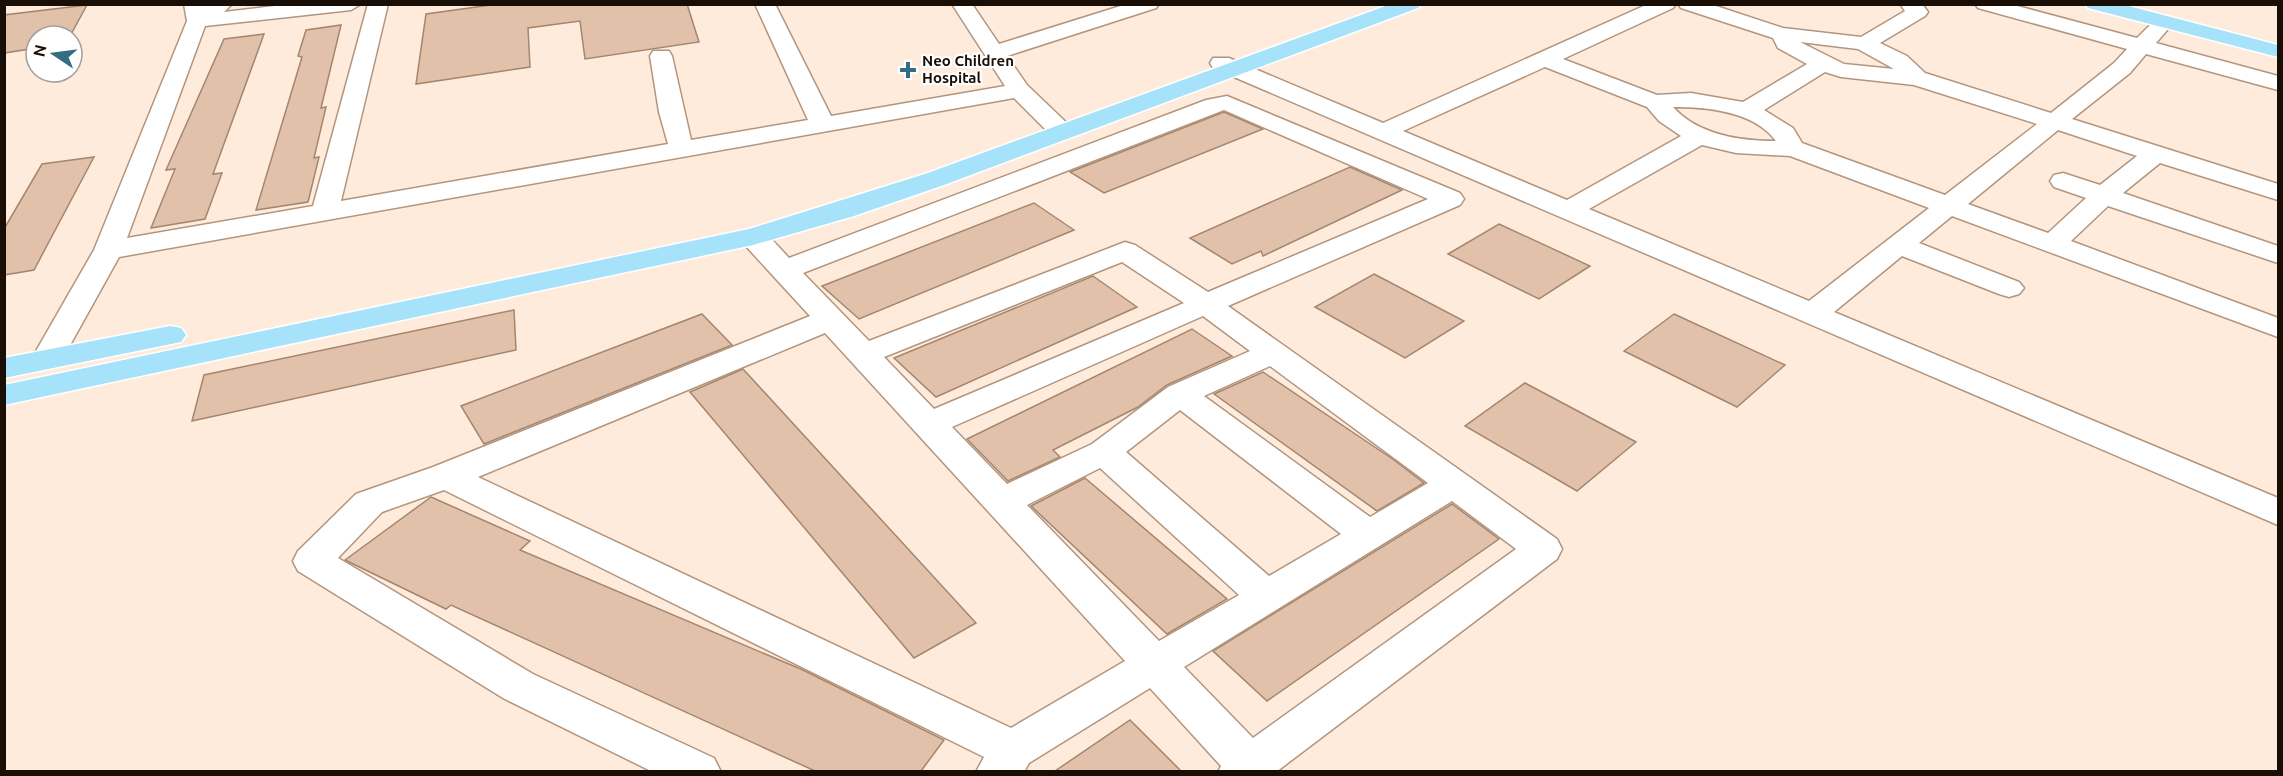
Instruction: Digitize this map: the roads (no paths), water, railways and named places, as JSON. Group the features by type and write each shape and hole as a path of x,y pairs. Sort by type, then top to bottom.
{"main road":[{"path":"1229,66 1382,4"},
{"path":"4,395 90,375 753,237 823,218 1057,128 1411,4"},
{"path":"2096,4 2278,51"},
{"path":"2149,4 2278,37"},
{"path":"4,368 573,254 746,224 811,207 1057,128"}],"street":[{"path":"196,13 222,4"},
{"path":"196,13 351,4"},
{"path":"325,213 378,4"},
{"path":"765,4 824,125"},
{"path":"962,4 1019,90 1057,128"},
{"path":"994,53 1149,4"},
{"path":"1384,131 1666,4"},
{"path":"1688,4 1781,34 1832,38 1864,44 1899,61 1917,78"},
{"path":"1864,44 1918,12 1910,4"},
{"path":"1985,4 2278,82"},
{"path":"48,358 108,250 196,13"},
{"path":"1812,314 2122,68 2164,22"},
{"path":"1781,34 1786,43 1823,64 1841,70 1917,78 2278,192"},
{"path":"661,56 671,112 681,150"},
{"path":"1544,60 1655,102 1669,100 1720,104 1765,118 1789,139 1792,148"},
{"path":"1745,111 1823,64"},
{"path":"1229,66 2278,513"},
{"path":"108,250 1019,90"},
{"path":"1655,102 1667,118 1700,136 1730,144 1772,150 1792,148 2278,328"},
{"path":"784,270 1214,105 1227,103 1451,199 928,424"},
{"path":"1568,210 1700,136"},
{"path":"2051,245 2103,196 2156,153"},
{"path":"2190,164 2278,173"},
{"path":"1436,192 1470,168"},
{"path":"2063,181 2278,255"},
{"path":"753,237 1154,664 1245,768 1543,549 1206,304 1125,251 863,354"},
{"path":"1899,245 2009,288"},
{"path":"698,771 518,686 312,561 369,503 446,476 831,319"},
{"path":"1002,502 1104,452 1180,394 1272,353"},
{"path":"1180,394 1369,536"},
{"path":"1104,452 1267,597"},
{"path":"446,476 1006,761 1154,664 1454,484"}],"place":[{"name":"Neo Children Hospital","path":"908,70"}]}
